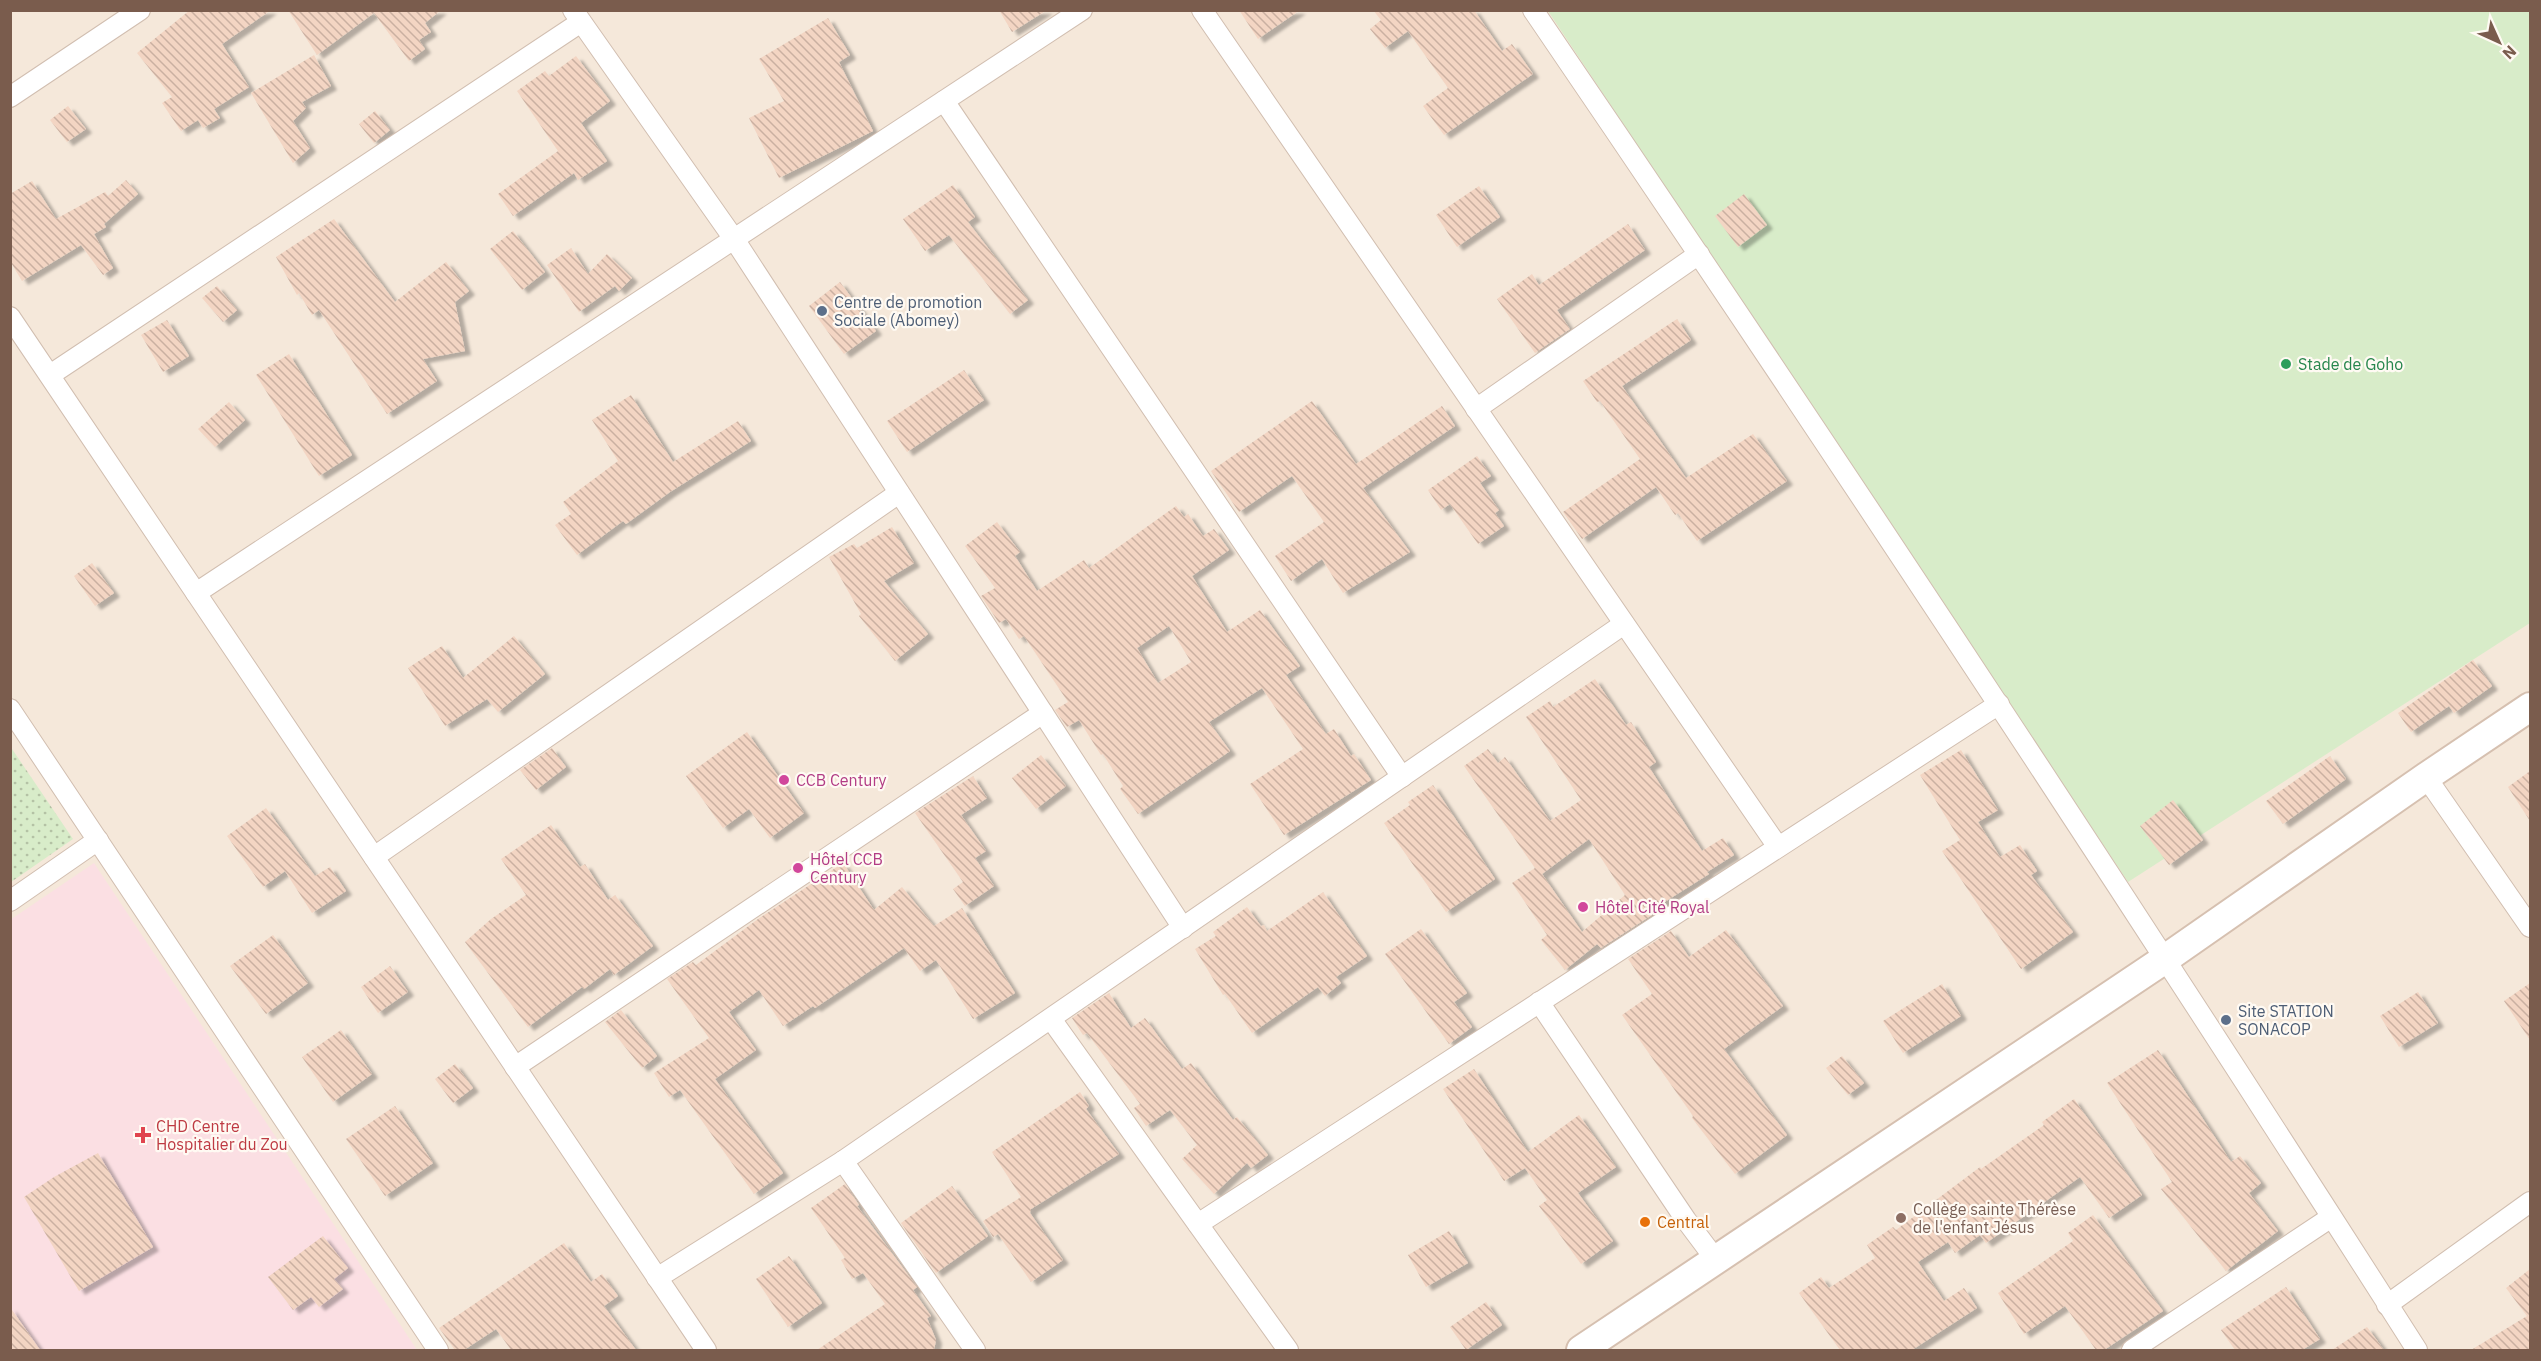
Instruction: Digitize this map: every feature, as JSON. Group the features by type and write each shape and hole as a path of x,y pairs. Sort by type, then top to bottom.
{"street":[{"path":"10,97 140,10"},
{"path":"196,593 1082,10"},
{"path":"1202,10 1778,848"},
{"path":"1533,10 1999,704 2416,1350"},
{"path":"50,375 577,16 734,239 1183,928"},
{"path":"944,101 1402,777"},
{"path":"1476,409 1699,254"},
{"path":"10,317 706,1350"},
{"path":"374,857 899,493"},
{"path":"657,1278 843,1161 1624,624"},
{"path":"1198,1224 1999,704"},
{"path":"1581,1350 2165,959 2530,707"},
{"path":"10,709 438,1350"},
{"path":"515,1067 1043,713"},
{"path":"2426,777 2530,927"},
{"path":"10,901 98,840"},
{"path":"1539,1002 1686,1220 1716,1260"},
{"path":"1051,1018 1288,1350"},
{"path":"843,1161 975,1350"},
{"path":"2387,1305 2530,1202"},
{"path":"2132,1350 2330,1218"}],"shaded area":[{"path":"11,11 2530,11 2530,1350 11,1350"},
{"name":"CHD Centre Hospitalier du Zou","path":"94,863 417,1350 11,1350 10,920"}],"green space":[{"path":"1548,11 2530,11 2530,623 2128,882"},
{"path":"10,746 73,839 11,882 10,882"}],"building":[{"path":"190,10 271,10 222,44 249,87 214,109 220,118 203,128 198,120 181,131 162,103 172,97 137,53"},
{"path":"288,10 441,10 425,23 431,32 419,40 425,49 409,61 374,13 317,55"},
{"path":"999,10 1047,10 1012,32"},
{"path":"1239,10 1300,10 1258,39"},
{"path":"1373,10 1474,10 1502,51 1512,44 1533,74 1444,135 1423,106 1448,88 1408,31 1385,48 1370,29 1381,20"},
{"path":"828,18 850,55 839,62 873,131 779,178 749,118 784,101 759,59"},
{"path":"314,55 331,86 302,102 306,108 293,121 310,148 293,163 251,93"},
{"path":"576,56 610,101 581,123 607,161 578,180 574,173 513,216 498,194 558,151 517,91 545,71 549,76"},
{"path":"68,106 86,129 67,142 50,120"},
{"path":"375,111 390,130 374,143 359,124"},
{"path":"126,180 138,194 104,224 106,227 94,234 113,268 103,275 81,245 22,281 10,261 10,194 32,181 56,219 105,192 108,196"},
{"path":"953,185 975,217 968,222 1028,300 1010,314 949,235 925,251 903,219"},
{"path":"1479,186 1500,217 1457,247 1436,215"},
{"path":"1744,194 1767,225 1738,247 1715,216"},
{"path":"334,219 395,302 446,262 469,291 455,302 465,351 423,359 437,381 387,414 319,310 312,315 299,293 297,295 276,257"},
{"path":"1628,224 1645,250 1557,310 1570,329 1535,353 1497,299 1532,274 1539,285"},
{"path":"513,231 545,272 522,290 490,249"},
{"path":"571,248 588,274 607,254 632,278 619,291 615,286 579,312 547,265"},
{"path":"840,282 876,331 844,354 809,306"},
{"path":"217,286 237,310 223,322 202,298"},
{"path":"1677,319 1691,340 1622,386 1686,478 1753,434 1787,481 1697,541 1656,487 1582,539 1563,512 1640,459 1600,401 1597,402 1583,381"},
{"path":"167,320 189,356 163,372 141,335"},
{"path":"289,354 352,455 319,476 256,375"},
{"path":"964,370 984,400 907,452 887,421"},
{"path":"631,395 673,462 738,421 751,441 670,492 626,524 623,521 577,555 555,525 571,514 563,502 618,461 592,420"},
{"path":"1312,401 1356,464 1442,406 1455,426 1363,488 1410,552 1343,593 1322,559 1291,581 1275,556 1324,522 1292,476 1239,512 1211,471"},
{"path":"229,402 245,420 215,447 198,429"},
{"path":"1477,456 1491,476 1480,483 1499,510 1495,513 1504,526 1478,544 1450,504 1441,510 1428,490"},
{"path":"1176,506 1184,517 1188,514 1203,536 1214,529 1229,550 1192,576 1227,632 1260,610 1300,666 1286,675 1326,734 1334,729 1351,756 1354,754 1371,780 1284,835 1250,784 1303,749 1262,688 1209,722 1230,751 1138,814 1120,789 1123,786 1103,754 1101,755 1079,720 1067,727 1055,710 1068,702 1024,636 1019,639 1006,619 999,623 981,596 995,588 965,546 997,522 1020,552 1015,556 1037,591 1084,560 1089,568","holes":["1169,626 1191,662 1158,683 1137,648"]},
{"path":"892,527 914,563 884,581 928,634 895,661 859,616 861,614 829,557 854,544 857,548"},
{"path":"92,563 114,593 95,606 74,576"},
{"path":"514,636 545,674 498,712 487,699 445,726 408,668 442,646 463,678"},
{"path":"2473,660 2492,686 2454,713 2449,706 2411,732 2398,713"},
{"path":"1595,679 1626,725 1631,722 1656,762 1649,767 1702,851 1723,838 1734,855 1707,872 1709,874 1655,908 1658,911 1601,948 1597,944 1565,970 1541,940 1547,935 1512,883 1535,868 1464,766 1488,749 1498,763 1505,757 1550,821 1581,800 1526,717 1550,701 1553,707","holes":["1589,839 1625,895 1582,932 1542,874"]},
{"path":"747,732 804,813 770,838 749,809 723,828 686,776"},
{"path":"552,748 566,767 536,790 520,770"},
{"path":"1961,750 1998,810 1978,822 2000,857 2020,845 2037,871 2031,875 2073,932 2021,969 1942,851 1960,840 1920,775"},
{"path":"1041,755 1066,786 1036,809 1012,778"},
{"path":"2330,756 2346,779 2283,824 2266,801"},
{"path":"2530,771 2530,821 2508,787"},
{"path":"973,776 987,798 961,815 986,851 975,858 994,886 965,906 953,889 963,882 915,813"},
{"path":"1433,785 1495,879 1446,912 1384,823 1410,805 1408,802"},
{"path":"2173,800 2203,840 2169,865 2140,826"},
{"path":"266,808 315,876 330,867 346,891 312,913 285,871 263,887 227,836"},
{"path":"551,825 580,867 585,864 608,900 615,895 653,946 614,975 610,969 584,989 582,987 528,1027 465,942 491,919 526,895 501,859"},
{"path":"843,863 874,910 902,887 934,926 962,908 1015,993 973,1019 936,960 920,971 904,948 815,1008 813,1006 783,1026 759,990 729,1012 756,1050 715,1079 783,1173 754,1194 680,1090 669,1097 654,1073 709,1038 667,979 693,962 696,965 758,919"},
{"path":"1323,892 1367,956 1336,977 1341,983 1325,996 1318,987 1252,1033 1225,994 1223,995 1195,949 1216,936 1213,932 1247,907 1267,931"},
{"path":"1421,929 1467,993 1454,1002 1472,1027 1449,1044 1385,954"},
{"path":"1726,930 1783,1006 1724,1049 1787,1135 1735,1174 1692,1118 1693,1116 1622,1015 1652,994 1628,959 1671,931 1689,957"},
{"path":"273,935 308,983 266,1014 230,966"},
{"path":"390,966 408,992 378,1013 361,987"},
{"path":"2530,983 2530,1040 2504,1001"},
{"path":"1942,984 1961,1016 1903,1053 1883,1021"},
{"path":"2418,992 2438,1023 2399,1047 2380,1016"},
{"path":"1109,993 1131,1028 1145,1018 1182,1069 1191,1063 1233,1120 1237,1117 1268,1155 1251,1168 1247,1163 1214,1194 1182,1159 1197,1145 1170,1110 1146,1126 1134,1108 1140,1104 1087,1033 1083,1035 1072,1018"},
{"path":"621,1010 657,1056 642,1068 605,1022"},
{"path":"341,1030 372,1074 333,1102 302,1057"},
{"path":"2158,1050 2231,1162 2240,1156 2261,1183 2249,1193 2278,1231 2226,1271 2161,1189 2172,1182 2107,1083"},
{"path":"1842,1056 1864,1083 1848,1095 1826,1068"},
{"path":"455,1064 473,1088 453,1103 435,1079"},
{"path":"1474,1069 1528,1152 1579,1115 1616,1167 1578,1193 1613,1241 1581,1264 1539,1206 1547,1200 1525,1168 1504,1181 1443,1089"},
{"path":"1080,1092 1089,1106 1086,1109 1119,1154 1031,1209 1030,1213 1063,1260 1031,1282 998,1234 993,1237 983,1221 1021,1197 992,1152"},
{"path":"2074,1099 2142,1195 2109,1218 2080,1177 1986,1243 1980,1235 1955,1253 1948,1242 1918,1262 1944,1301 1964,1288 1977,1308 1912,1350 1840,1350 1799,1293 1821,1277 1829,1288 1875,1258 1867,1245 1893,1227 1896,1230 1980,1167 1981,1169 2044,1125 2042,1122"},
{"path":"395,1106 433,1163 385,1196 346,1139"},
{"path":"98,1153 153,1247 79,1291 24,1197 54,1177"},
{"path":"845,1184 859,1205 857,1206 917,1287 913,1290 931,1316 927,1318 936,1340 934,1350 817,1350 885,1304 863,1273 852,1279 841,1260 845,1258 811,1208"},
{"path":"952,1186 988,1236 936,1273 901,1223"},
{"path":"2093,1215 2163,1311 2104,1350 2096,1350 2065,1306 2024,1334 1998,1293 2073,1241 2068,1233"},
{"path":"1449,1231 1468,1263 1426,1287 1408,1255"},
{"path":"323,1236 348,1268 334,1279 343,1289 319,1307 311,1297 293,1310 268,1277"},
{"path":"564,1243 591,1282 602,1274 618,1296 604,1306 636,1350 511,1350 496,1329 464,1350 455,1350 439,1328"},
{"path":"789,1256 822,1303 788,1327 756,1279"},
{"path":"2530,1269 2530,1350 2471,1350 2527,1316 2506,1288"},
{"path":"2286,1287 2320,1339 2302,1350 2235,1350 2221,1330"},
{"path":"1486,1302 1502,1325 1466,1350 1450,1327"},
{"path":"10,1307 40,1350 10,1350"},
{"path":"2367,1327 2384,1350 2332,1350"}],"place":[{"name":"Centre de promotion Sociale (Abomey)","path":"822,311"},
{"name":"Stade de Goho","path":"2286,364"},
{"name":"CCB Century","path":"784,780"},
{"name":"Hôtel CCB Century","path":"798,868"},
{"name":"Hôtel Cité Royal","path":"1583,907"},
{"name":"Site STATION SONACOP","path":"2226,1020"},
{"name":"CHD Centre Hospitalier du Zou","path":"143,1135"},
{"name":"Collège sainte Thérèse de l'enfant Jésus","path":"1901,1218"},
{"name":"Central","path":"1645,1222"}]}
